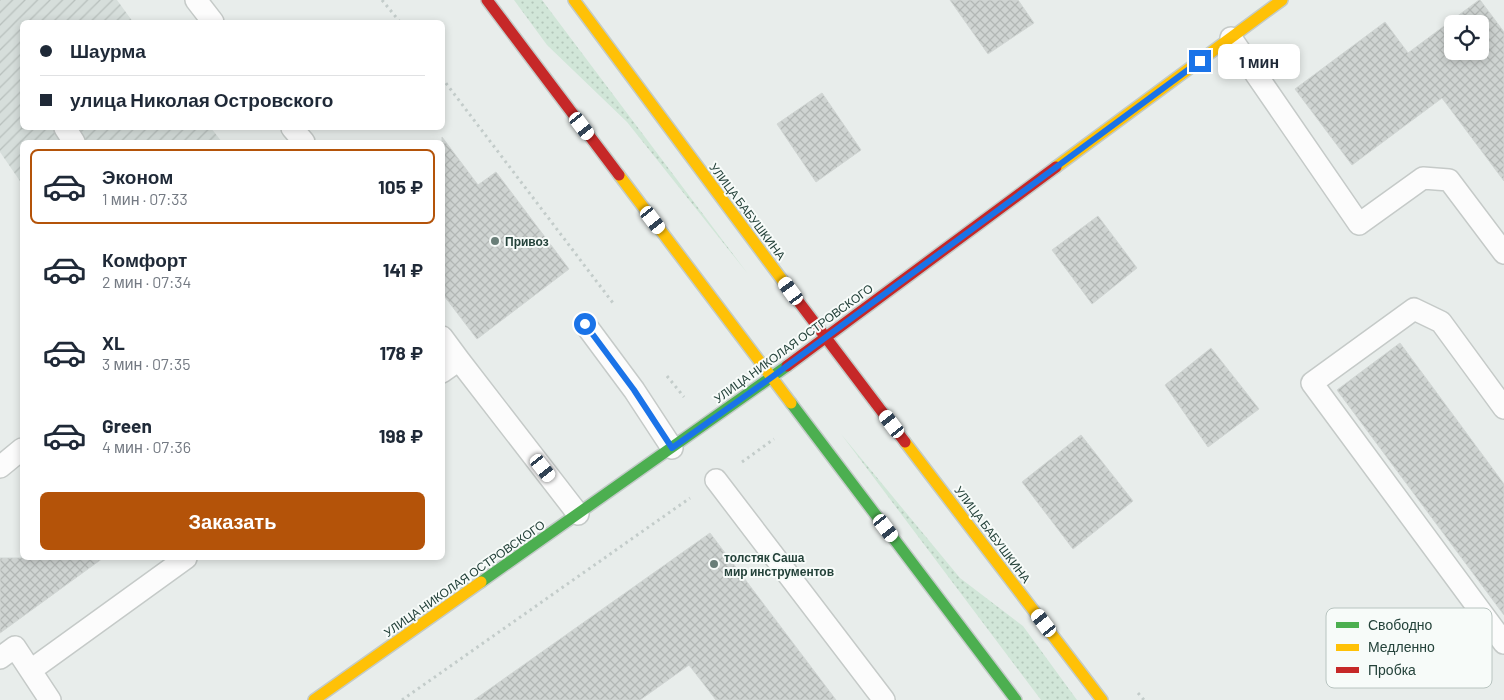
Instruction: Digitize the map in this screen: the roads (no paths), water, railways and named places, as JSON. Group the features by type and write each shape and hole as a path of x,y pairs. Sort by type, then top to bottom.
{"main road":[{"path":"487,0 1016,700"},
{"name":"УЛИЦА БАБУШКИНА","path":"574,0 825,337 1102,700"},
{"name":"УЛИЦА НИКОЛАЯ ОСТРОВСКОГО","path":"325,697 578,514 772,377 1282,0"}],"lane":[{"path":"196,0 211,20"},
{"path":"1231,38 1359,224 1423,178 1449,180 1504,253"},
{"path":"294,130 302,140"},
{"path":"1478,608 1312,383 1414,309 1441,322 1504,408"},
{"path":"585,324 634,390 672,448"},
{"path":"445,346 451,366 578,514"},
{"path":"0,467 20,451"},
{"path":"716,480 884,700"},
{"path":"31,670 183,560"},
{"path":"1492,627 1504,643"},
{"path":"0,658 15,647 50,700"}],"place":[{"name":"Привоз","path":"495,241"},
{"name":"толстяк Саша мир инструментов","path":"714,564"}]}
